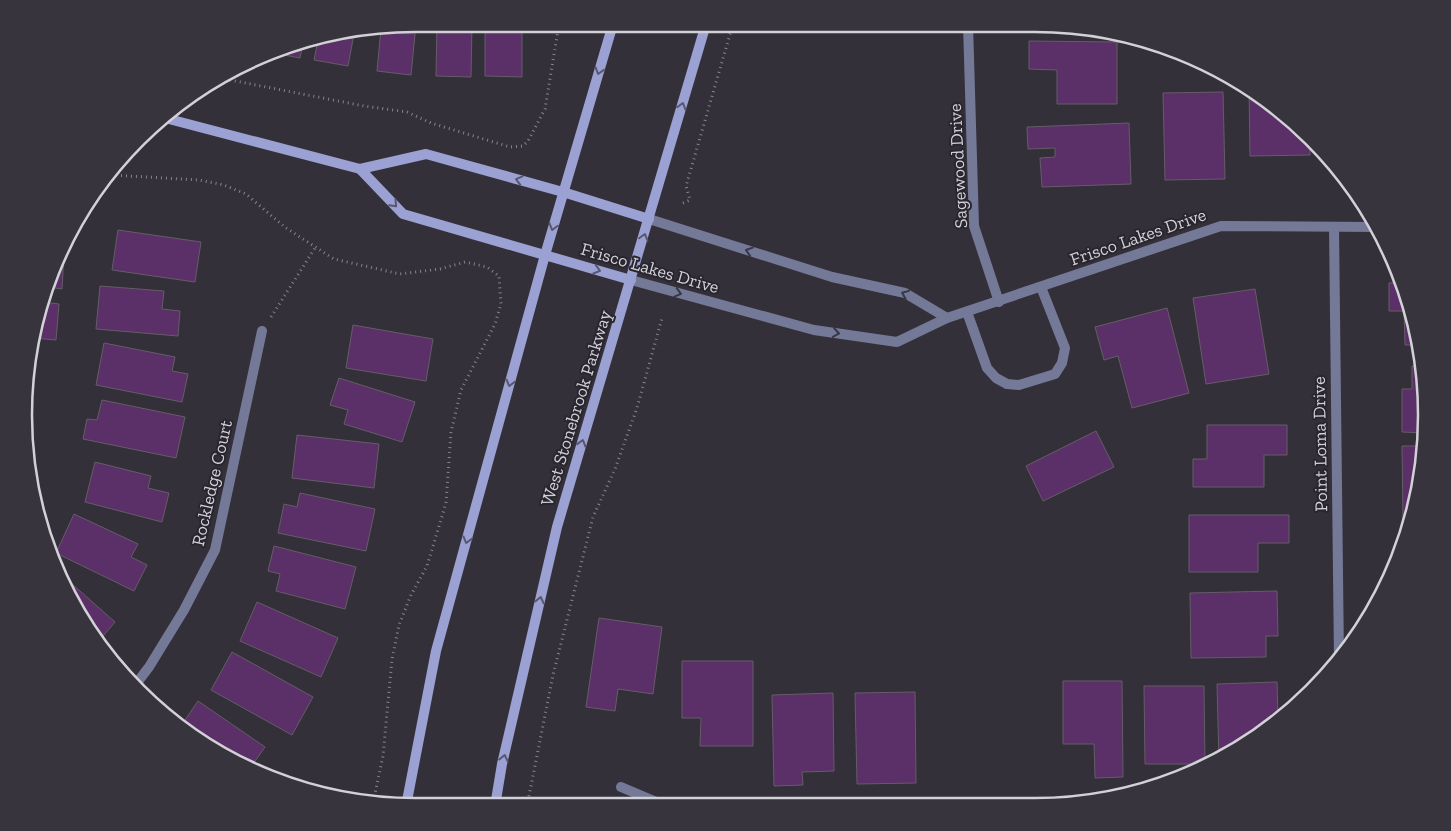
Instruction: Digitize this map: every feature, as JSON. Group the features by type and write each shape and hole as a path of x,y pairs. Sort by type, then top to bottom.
{"street":[{"path":"408,798 436,651 545,255 611,32"},
{"name":"West Stonebrook Parkway","path":"496,798 502,764 557,527 632,280 704,32"},
{"name":"Sagewood Drive","path":"968,32 974,226 998,302"},
{"path":"172,120 360,170 426,154 563,192 832,277 905,293 947,318"},
{"name":"Frisco Lakes Drive","path":"360,170 403,214 814,330 897,342 947,318 1221,226 1369,227"},
{"name":"Point Loma Drive","path":"1334,227 1339,649"},
{"path":"967,312 987,368 996,378 1007,384 1019,385 1055,374 1062,363 1065,348 1041,287"},
{"name":"Rockledge Court","path":"139,680 149,668 184,610 215,550 262,331"},
{"path":"621,787 647,798"}],"path":[{"path":"231,80 364,106 407,112 431,122 510,147 523,146 528,141 545,109 558,32"},
{"path":"683,203 690,200 686,186 731,32"},
{"path":"118,175 199,180 224,185 246,194 286,228 334,259 400,274 440,269 465,262 487,267 499,276 501,282 501,304 495,324 460,390 451,432 446,503 427,566 411,595 399,625 392,659 384,756 375,796"},
{"path":"262,331 315,248"},
{"path":"528,798 553,675 593,517 615,469 638,408 662,318"}],"building":[{"path":"415,32 411,75 377,71 381,34"},
{"path":"437,32 472,32 471,77 436,76"},
{"path":"485,32 522,32 522,77 485,76"},
{"path":"353,38 348,66 314,60 317,46"},
{"path":"1029,41 1117,42 1117,104 1057,104 1057,70 1029,69"},
{"path":"301,50 300,58 286,55"},
{"path":"1223,92 1225,179 1165,180 1163,93"},
{"path":"1249,98 1288,128 1310,149 1310,155 1250,156"},
{"path":"1129,123 1131,184 1042,187 1040,158 1055,157 1055,148 1028,149 1027,127"},
{"path":"118,230 201,242 195,282 112,270"},
{"path":"63,266 62,289 55,288"},
{"path":"1389,283 1394,283 1404,311 1389,311"},
{"path":"100,286 164,291 162,309 180,311 178,336 96,329"},
{"path":"1255,289 1269,374 1206,384 1193,298"},
{"path":"50,303 59,304 56,340 41,339"},
{"path":"1167,308 1189,393 1132,408 1118,356 1104,360 1095,327"},
{"path":"1404,313 1412,345 1405,345"},
{"path":"353,325 433,339 426,381 346,368"},
{"path":"104,343 175,357 172,371 188,374 182,402 96,385"},
{"path":"1412,366 1415,366 1418,390 1418,433 1402,432 1402,389 1412,389"},
{"path":"339,378 415,402 402,442 344,424 348,410 330,405"},
{"path":"102,400 185,417 176,458 83,439 87,419 97,420"},
{"path":"1207,425 1287,425 1287,455 1264,455 1264,487 1193,487 1193,459 1207,459"},
{"path":"1096,431 1114,467 1043,501 1026,466"},
{"path":"297,435 379,444 374,488 292,478"},
{"path":"1402,446 1417,446 1411,490 1403,518"},
{"path":"95,462 151,476 148,488 169,493 162,522 85,502"},
{"path":"300,493 375,509 366,551 278,533 284,504 297,507"},
{"path":"74,514 138,544 131,557 147,565 134,591 59,554 57,550"},
{"path":"1189,515 1289,515 1289,543 1258,543 1258,572 1189,572"},
{"path":"274,546 356,567 345,609 276,591 280,574 268,571"},
{"path":"71,583 115,622 103,636"},
{"path":"1277,591 1278,636 1266,636 1266,657 1191,658 1190,593"},
{"path":"257,602 338,638 321,677 240,641"},
{"path":"599,618 662,627 653,694 618,689 615,711 586,707"},
{"path":"232,652 313,697 292,735 211,690"},
{"path":"682,661 753,661 753,746 700,746 701,718 682,718"},
{"path":"1063,681 1122,681 1123,777 1095,778 1094,744 1063,744"},
{"path":"1277,682 1278,712 1248,734 1219,751 1217,684"},
{"path":"1144,686 1204,686 1205,759 1194,764 1145,764"},
{"path":"915,692 916,783 857,784 855,693"},
{"path":"833,693 834,771 802,772 803,785 774,786 772,695"},
{"path":"198,701 265,747 254,763 224,747 185,721"}]}
